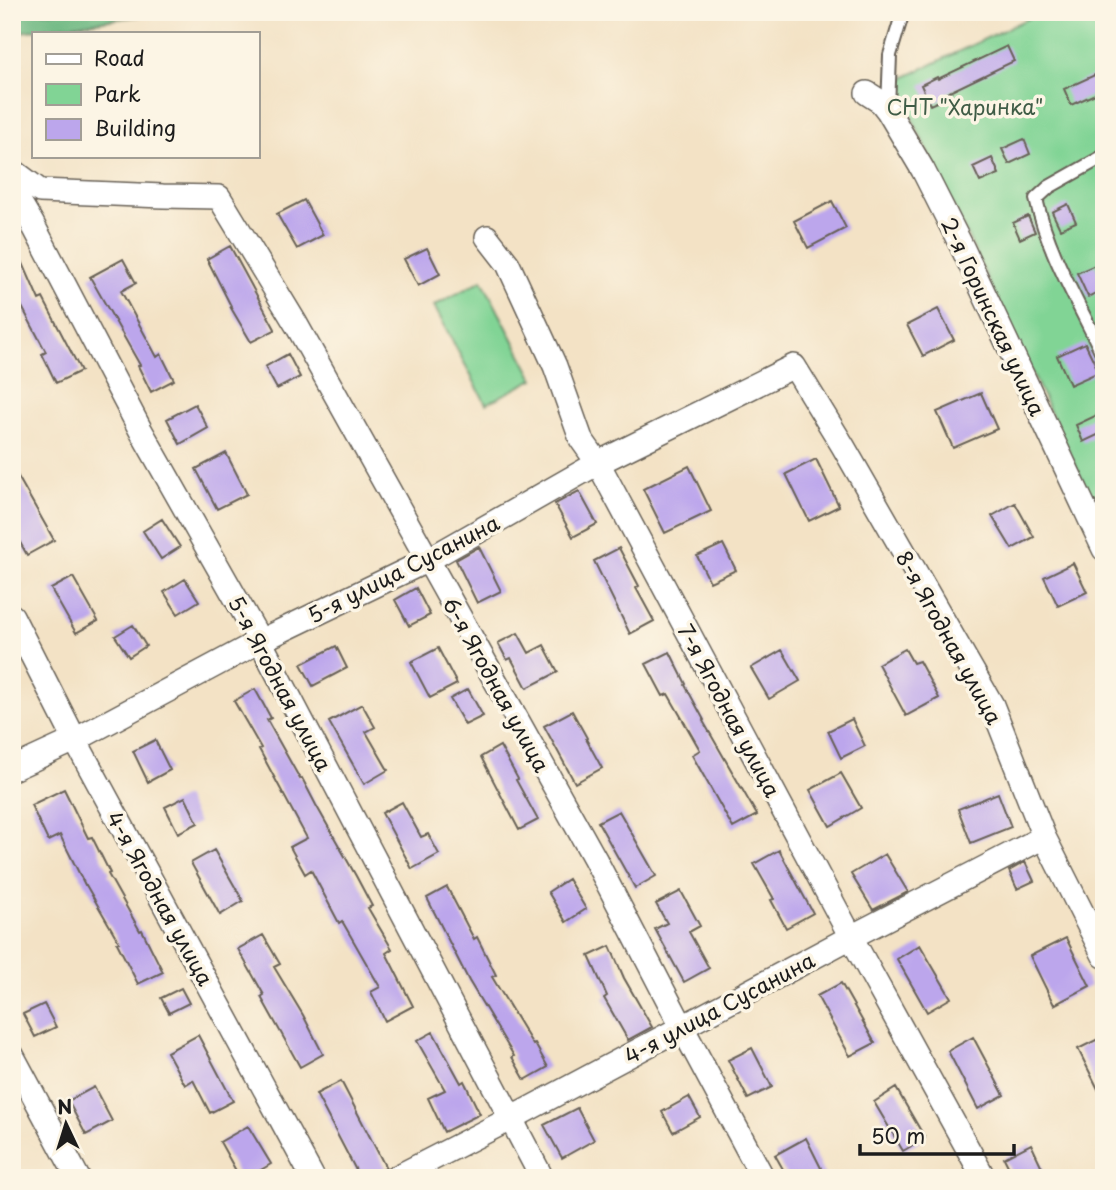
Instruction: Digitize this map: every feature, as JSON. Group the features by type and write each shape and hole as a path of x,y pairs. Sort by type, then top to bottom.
{"street":[{"name":"2-я Горинская улица","path":"867,93 881,102 888,111 923,170 1104,549"},
{"name":"6-я Ягодная улица","path":"12,170 40,191 219,197 296,324 595,859 763,1178"},
{"name":"5-я Ягодная улица","path":"12,192 32,223 141,431 260,641 542,1178"},
{"name":"7-я Ягодная улица","path":"487,237 508,264 555,366 581,439 598,463 851,937 985,1178"},
{"name":"5-я улица Сусанина","path":"12,769 75,740 260,641 428,560 598,463 794,366"},
{"name":"8-я Ягодная улица","path":"794,366 992,705 1044,838 1104,956"},
{"name":"4-я Ягодная улица","path":"12,616 75,740 313,1178"},
{"name":"4-я улица Сусанина","path":"395,1178 1044,838"},
{"path":"12,1055 78,1178"}],"lane":[{"path":"888,111 890,55 903,12"},
{"path":"1104,156 1049,187 1036,199 1050,248 1104,357"}],"green space":[{"path":"12,12 170,12 12,33"},
{"name":"СНТ \"Харинка\"","path":"1041,12 1104,12 1104,526 895,82"},
{"path":"482,280 534,379 486,404 434,306"}],"building":[{"path":"1007,46 1014,61 945,94 946,98 930,105 921,85"},
{"path":"1099,73 1104,90 1071,105 1064,89"},
{"path":"1024,139 1030,154 1009,164 1002,149"},
{"path":"992,158 999,174 980,182 973,167"},
{"path":"304,200 323,235 297,249 277,214"},
{"path":"832,201 846,228 808,248 794,221"},
{"path":"1068,204 1076,222 1060,229 1052,212"},
{"path":"1028,216 1035,232 1020,239 1013,223"},
{"path":"12,238 39,300 43,298 81,371 56,383 42,354 46,352 12,288"},
{"path":"230,246 275,329 251,342 207,259"},
{"path":"427,248 440,274 418,286 404,259"},
{"path":"123,259 136,283 121,291 157,357 161,354 174,380 151,392 138,366 140,365 90,277"},
{"path":"1095,265 1104,283 1104,289 1088,297 1077,273"},
{"path":"938,309 954,340 923,356 907,325"},
{"path":"1085,343 1099,372 1070,385 1057,356"},
{"path":"288,354 300,377 277,389 265,367"},
{"path":"981,393 997,429 953,448 937,412"},
{"path":"195,404 208,428 180,444 167,419"},
{"path":"1097,415 1104,432 1083,442 1076,425"},
{"path":"226,453 247,494 217,509 196,469"},
{"path":"816,459 839,506 809,521 786,474"},
{"path":"12,466 54,540 27,555 12,528"},
{"path":"689,466 711,511 665,533 643,489"},
{"path":"579,491 597,524 573,537 555,504"},
{"path":"1015,503 1034,537 1012,549 992,516"},
{"path":"162,519 180,547 161,559 143,531"},
{"path":"723,544 736,570 710,582 697,556"},
{"path":"479,547 501,591 477,603 456,560"},
{"path":"619,548 654,621 630,634 594,561"},
{"path":"1073,563 1087,592 1058,606 1044,577"},
{"path":"73,577 98,621 76,633 51,589"},
{"path":"185,579 199,601 178,614 164,592"},
{"path":"416,588 430,615 409,626 395,600"},
{"path":"133,625 146,646 129,657 115,636"},
{"path":"518,633 529,653 544,645 558,672 527,688 511,658 507,660 498,643"},
{"path":"336,646 347,668 313,686 301,664"},
{"path":"438,648 457,684 430,698 411,662"},
{"path":"905,649 913,663 919,661 939,698 906,716 878,664"},
{"path":"782,650 800,681 769,699 751,668"},
{"path":"670,652 703,721 757,815 733,828 692,755 700,750 668,694 663,696 646,664"},
{"path":"255,689 271,718 267,720 356,876 372,906 368,908 392,949 386,953 413,1006 385,1021 371,992 380,987 342,921 339,923 311,870 305,874 290,847 307,838 234,701"},
{"path":"468,689 483,716 465,725 450,699"},
{"path":"362,704 375,727 366,732 388,770 364,784 329,722"},
{"path":"572,711 602,768 575,783 544,726"},
{"path":"852,719 865,746 841,758 828,731"},
{"path":"155,740 170,770 148,782 133,751"},
{"path":"500,746 538,820 519,830 481,757"},
{"path":"841,773 861,808 830,826 810,790"},
{"path":"64,789 88,838 92,837 110,873 108,874 140,931 142,930 163,972 138,984 117,943 119,942 85,885 60,835 48,841 31,805"},
{"path":"998,793 1011,827 971,843 958,809"},
{"path":"185,797 198,823 178,833 165,807"},
{"path":"402,802 421,837 428,834 439,854 412,869 382,813"},
{"path":"619,811 656,876 635,888 598,822"},
{"path":"214,850 243,901 220,915 191,863"},
{"path":"779,850 813,913 786,928 771,900 774,899 754,864"},
{"path":"885,854 908,892 873,910 851,874"},
{"path":"1025,862 1034,881 1017,889 1009,871"},
{"path":"568,879 586,909 566,922 548,892"},
{"path":"447,887 496,975 492,977 548,1067 525,1080 512,1057 514,1056 469,981 427,898"},
{"path":"681,891 700,926 689,932 709,968 684,982 655,929 667,923 656,904"},
{"path":"263,935 280,964 274,967 323,1054 300,1067 238,949"},
{"path":"1066,938 1090,986 1054,1005 1030,956"},
{"path":"920,945 951,998 927,1012 897,959"},
{"path":"610,946 624,978 652,1027 628,1040 604,998 607,996 589,956"},
{"path":"841,983 875,1043 850,1056 817,996"},
{"path":"181,988 189,1003 169,1013 161,998"},
{"path":"44,1004 56,1027 35,1037 23,1014"},
{"path":"433,1032 461,1083 464,1081 480,1114 444,1132 428,1098 445,1090 417,1041"},
{"path":"198,1035 233,1101 210,1113 193,1080 185,1085 167,1052"},
{"path":"1104,1036 1104,1101 1078,1049"},
{"path":"973,1037 1004,1095 978,1109 948,1051"},
{"path":"752,1048 772,1087 748,1099 728,1060"},
{"path":"341,1081 386,1168 367,1178 360,1178 316,1094"},
{"path":"94,1087 112,1121 86,1135 68,1101"},
{"path":"896,1088 925,1138 903,1151 874,1102"},
{"path":"689,1097 700,1117 673,1132 662,1112"},
{"path":"577,1108 594,1140 562,1158 544,1125"},
{"path":"248,1126 271,1164 247,1178 240,1178 220,1142"},
{"path":"806,1138 826,1178 788,1178 775,1155"},
{"path":"1031,1144 1047,1178 1014,1178 1004,1158"}]}
